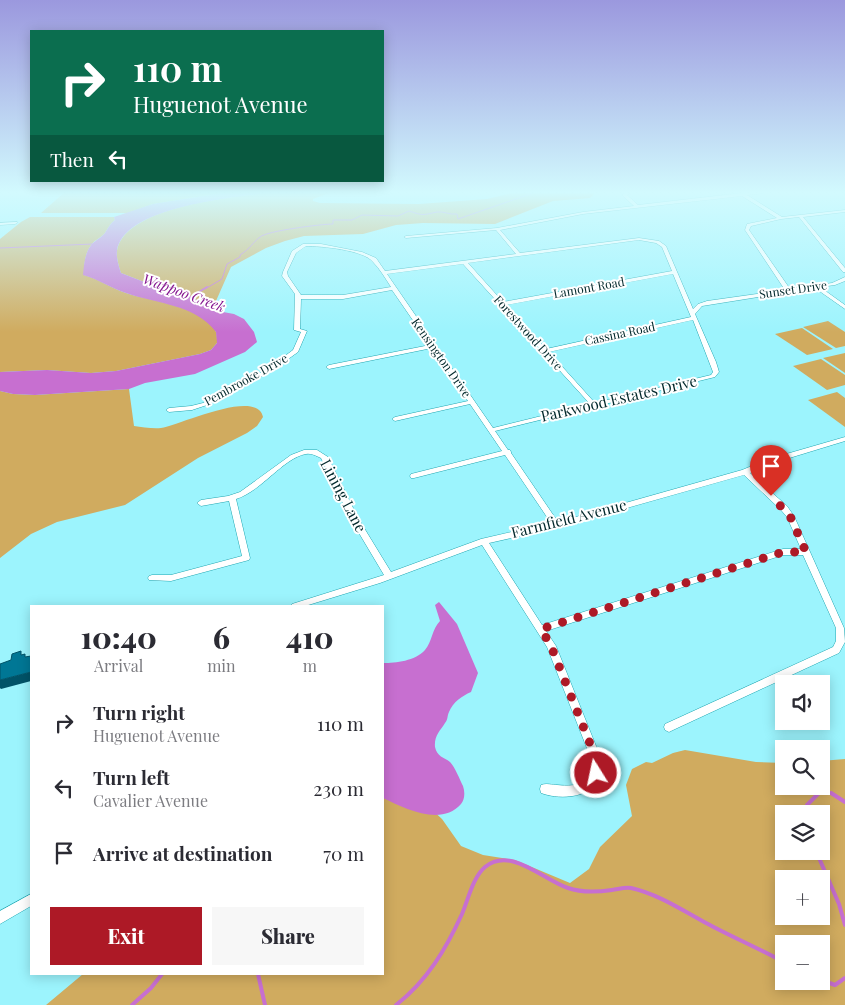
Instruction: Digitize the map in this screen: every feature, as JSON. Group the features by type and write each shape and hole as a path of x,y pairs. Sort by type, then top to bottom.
{"street":[{"path":"505,238 520,255"},
{"path":"752,238 788,290"},
{"name":"Sunset Drive","path":"818,238 845,271"},
{"path":"382,273 644,239 664,246 694,316"},
{"name":"Kensington Drive","path":"298,297 296,289 285,276 285,272 294,252 304,246 311,245 362,253 374,259 508,452 556,525"},
{"name":"Forestwood Drive","path":"464,262 593,404"},
{"name":"Lamont Road","path":"502,304 676,272"},
{"name":"Sunset Drive","path":"694,316 700,306 707,303 816,287 833,284 845,279"},
{"path":"816,287 845,307"},
{"path":"298,297 343,297 394,288"},
{"name":"Pembrooke Drive","path":"169,410 192,408 205,404 268,371 291,356 301,342 304,331 297,330 298,297"},
{"name":"Cassina Road","path":"544,351 694,316"},
{"name":"Parkwood Estates Drive","path":"492,430 713,376 716,372 713,362 694,316"},
{"path":"329,367 433,346"},
{"path":"395,419 472,402"},
{"name":"Farmfield Avenue","path":"298,605 389,576 484,541 556,525 745,472 771,461 845,439"},
{"name":"Lining Lane","path":"201,503 232,498 244,493 301,452 319,452 324,457 354,518 389,576"},
{"path":"414,476 508,452"},
{"path":"669,727 836,650 842,641 840,628 790,516 784,508 745,472"},
{"path":"152,578 171,578 246,558 232,498"},
{"path":"484,541 551,646 597,761 596,773 588,784 576,791 545,790"},
{"path":"541,629 783,552 806,552"},
{"path":"0,918 30,901"}],"shaded area":[{"path":"99,238 94,242 86,254 84,275 126,293 176,306 201,316 210,323 216,332 217,343 211,350 200,354 116,371 91,373 47,370 0,372 0,239"},
{"path":"100,238 124,238 117,251 121,273 157,287 192,297 212,310 234,314 244,319 254,332 257,342 245,352 195,374 145,383 129,389 35,395 13,394 0,391 0,372 47,370 91,373 116,371 200,354 211,350 217,343 216,332 207,323 186,310 126,293 83,275 86,254 92,244"},
{"path":"124,238 297,238 266,248 231,267 212,310 192,297 157,287 121,273 117,251"},
{"path":"828,321 845,332 845,346 836,348 803,327"},
{"path":"802,328 833,349 807,355 775,334"},
{"path":"845,353 845,373 823,358"},
{"path":"821,359 845,375 845,385 827,390 793,366"},
{"path":"129,389 134,426 161,428 217,410 247,406 258,409 263,417 257,426 247,433 198,458 125,505 57,522 31,534 0,558 0,391 13,394 35,395"},
{"path":"837,392 845,398 845,427 808,400"},
{"path":"439,602 457,624 478,673 471,692 464,695 451,708 447,721 439,731 435,743 437,753 454,767 464,788 463,800 453,811 433,815 412,810 384,798 384,663 411,659 425,650 440,621 435,605"},
{"path":"384,711 415,794 442,819 461,846 483,855 515,860 570,883 589,869 600,847 632,816 626,785 632,769 646,762 652,763 673,753 685,750 756,762 775,763 775,795 830,795 830,760 845,759 845,1005 46,1005 82,975 384,975"}],"building":[{"path":"21,651 21,655 25,654 25,657 30,656 30,672 0,680 0,664 11,660 12,654"}],"waterway":[{"name":"Wappoo Creek","path":"205,289 222,279 227,264 240,257 259,238"},
{"path":"0,248 93,244"},
{"name":"Wappoo Creek","path":"189,298 207,287"},
{"path":"807,805 819,793 831,793 845,802"},
{"path":"396,1005 417,986 435,964 456,927 474,883 481,871 495,862 505,860 516,862 573,890 596,892 629,888 651,894 775,958"},
{"path":"820,860 839,904 845,925"},
{"path":"132,1005 151,988 161,975"},
{"path":"258,975 265,1005"},
{"path":"830,983 835,985 845,978"}],"route":[{"path":"596,773 597,761 551,646 541,629 783,552 806,552 790,516 771,496"}]}
